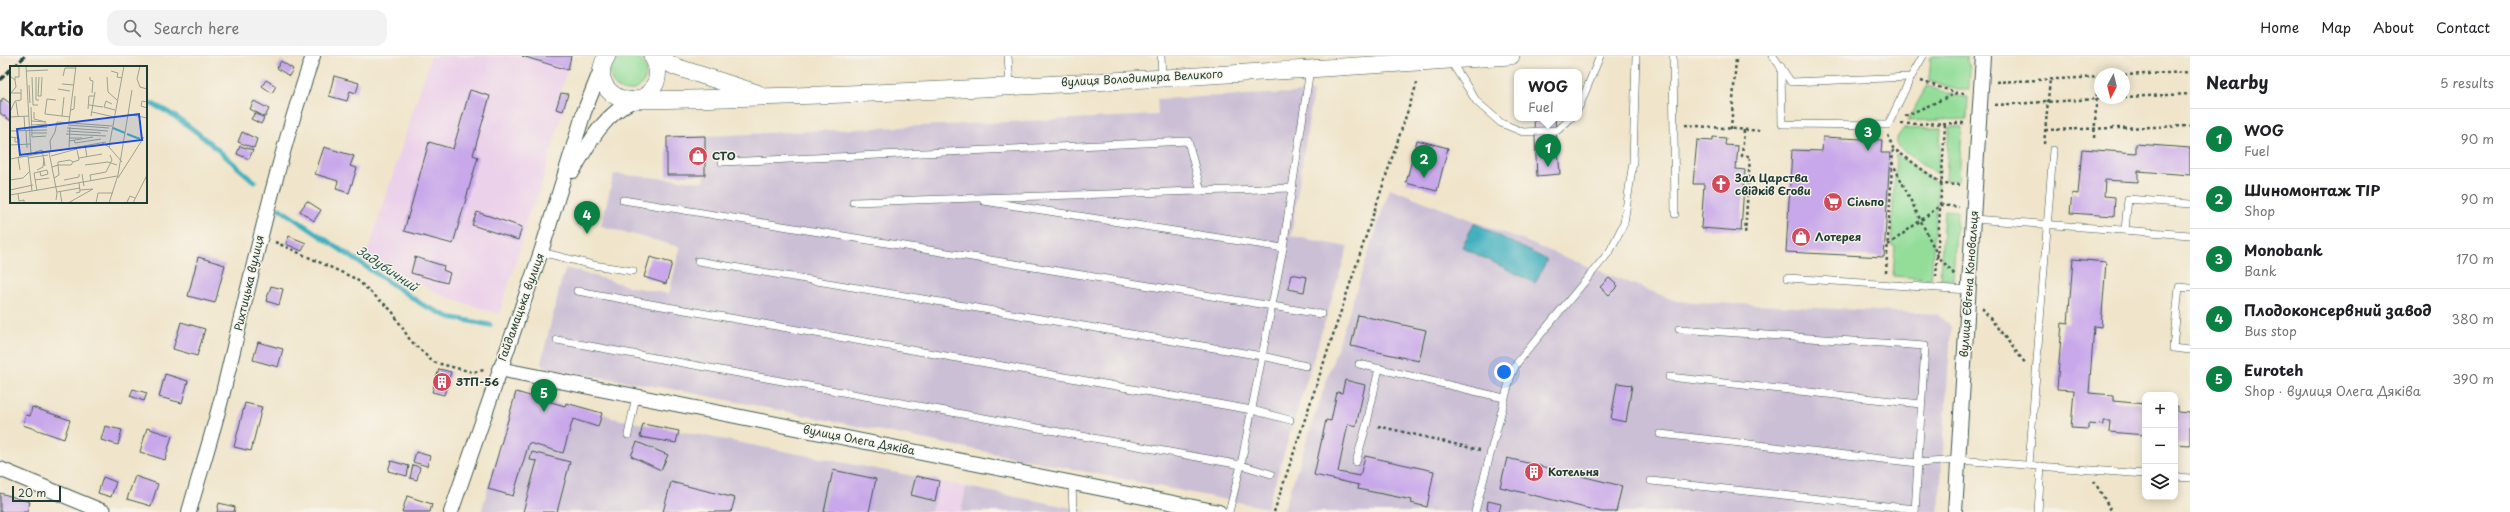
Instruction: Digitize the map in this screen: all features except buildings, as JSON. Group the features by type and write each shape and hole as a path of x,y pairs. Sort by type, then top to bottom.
{"street":[{"name":"Рихтицька вулиця","path":"189,512 224,386 261,230 292,117 312,56"},
{"path":"634,100 648,93 656,80 657,65 652,56"},
{"name":"вулиця Володимира Великого","path":"655,56 683,70 772,98"},
{"name":"вулиця Володимира Великого","path":"604,59 603,81 612,94 619,98 634,100 772,98 1162,77 1429,59 1450,60 1511,56"},
{"name":"вулиця Євгена Коновальця","path":"1955,512 1983,56"},
{"name":"Гайдамацька вулиця","path":"451,512 499,369 541,252 584,112 604,59"},
{"name":"Гайдамацька вулиця","path":"560,193 594,135 613,113 634,100"},
{"name":"вулиця Олега Дяківа","path":"499,369 1219,512"},
{"path":"0,469 104,512"}],"lane":[{"path":"1008,56 1010,86"},
{"path":"1161,56 1162,77"},
{"path":"1582,100 1600,56"},
{"path":"1475,512 1504,398 1517,363 1610,251 1624,223 1633,162 1636,56"},
{"path":"1673,56 1676,214"},
{"path":"1773,56 1791,82 1911,77"},
{"path":"1781,67 1782,124 1888,125 1922,56"},
{"path":"1450,60 1477,102 1501,123 1523,132 1558,130 1568,121"},
{"path":"1229,512 1241,465 1283,248 1310,68"},
{"path":"722,162 1188,141 1202,191"},
{"path":"2029,465 2046,224 2053,150"},
{"path":"853,202 1292,188"},
{"path":"966,198 1283,248"},
{"path":"2125,230 2128,199 2190,204"},
{"path":"623,200 1321,314"},
{"path":"1972,219 2190,235"},
{"path":"541,252 592,265 633,271"},
{"path":"698,261 1262,356 1306,366"},
{"path":"1788,278 1968,290"},
{"path":"2190,288 2179,287 2173,348 2190,350"},
{"path":"577,291 1252,410 1290,420"},
{"path":"1651,481 1915,510 1925,346 1679,328"},
{"path":"557,340 1241,465 1271,474"},
{"path":"1359,364 1504,398"},
{"path":"1356,462 1368,423 1378,368"},
{"path":"1669,377 1921,404"},
{"path":"628,435 636,396"},
{"path":"1660,434 1918,463 1958,460 2142,474"},
{"path":"2038,512 2041,466"},
{"path":"2178,477 2190,478"},
{"path":"1072,483 1073,512"}],"path":[{"path":"1731,129 1736,59"},
{"path":"2130,76 2190,72"},
{"path":"1911,77 1957,93 2094,99"},
{"path":"1981,94 2094,78"},
{"path":"1274,512 1417,83"},
{"path":"1888,125 1957,93"},
{"path":"2130,97 2190,94"},
{"path":"2094,138 2097,104"},
{"path":"1888,125 1979,123"},
{"path":"1674,124 1762,131"},
{"path":"1936,287 1946,124"},
{"path":"2045,130 2190,126"},
{"path":"1744,130 1742,156 1750,156 1745,235"},
{"path":"1885,284 1893,148 1942,184 1975,186"},
{"path":"1892,162 1938,256 1968,290 2035,377"},
{"path":"1888,245 1941,205"},
{"path":"261,230 280,245 356,279 392,311 410,340 433,362 472,372 499,369"},
{"path":"1368,423 1490,452"},
{"path":"2087,470 2112,512"}],"shaded area":[{"path":"431,56 571,56 556,108 563,111 535,205 530,210 525,225 526,230 499,314 448,298 366,257"},
{"path":"1313,92 1291,236 1348,247 1267,508 672,389 546,368 541,363 561,282 566,268 632,287 669,294 680,247 601,226 614,174 704,182 705,136 1158,115 1157,99"},
{"path":"1390,188 1676,301 1937,314 1951,327 1939,512 1283,512"},
{"path":"516,392 565,406 566,403 607,415 612,418 939,481 935,501 930,512 481,512"},
{"path":"939,481 966,487 961,512 930,512"},
{"path":"966,487 1073,508 1088,512 961,512"}],"green space":[{"path":"632,55 641,60 645,66 645,80 641,86 632,91 624,91 615,86 611,80 610,69 615,60 621,56"},
{"path":"1931,56 1967,56 1970,69 1969,90 1957,90 1929,80"},
{"path":"1927,86 1956,96 1968,97 1967,119 1907,121"},
{"path":"1949,127 1962,127 1959,181 1946,180"},
{"path":"1941,128 1938,175 1897,146 1897,138 1903,129"},
{"path":"1896,154 1938,185 1931,279 1893,276 1895,246 1891,245"},
{"path":"1944,210 1957,211 1953,280 1940,279"}],"water":[{"path":"1474,223 1547,260 1535,283 1462,247"}],"waterway":[{"name":"Задубичний","path":"147,102 174,116 203,137 255,182"},
{"name":"Задубичний","path":"280,209 423,305 449,317 490,325"}],"railway":[{"path":"15,66 25,56"},
{"path":"0,80 10,70"}],"place":[{"name":"Monobank","path":"1868,151"},
{"name":"СТО","path":"698,156"},
{"name":"WOG","path":"1548,167"},
{"name":"Шиномонтаж ТІР","path":"1424,178"},
{"name":"Зал Царства свідків Єгови","path":"1721,184"},
{"name":"Сільпо","path":"1833,202"},
{"name":"Плодоконсервний завод","path":"587,234"},
{"name":"Лотерея","path":"1801,237"},
{"name":"ЗТП-56","path":"442,382"},
{"name":"Euroteh","path":"544,412"},
{"name":"Котельня","path":"1534,472"}]}
